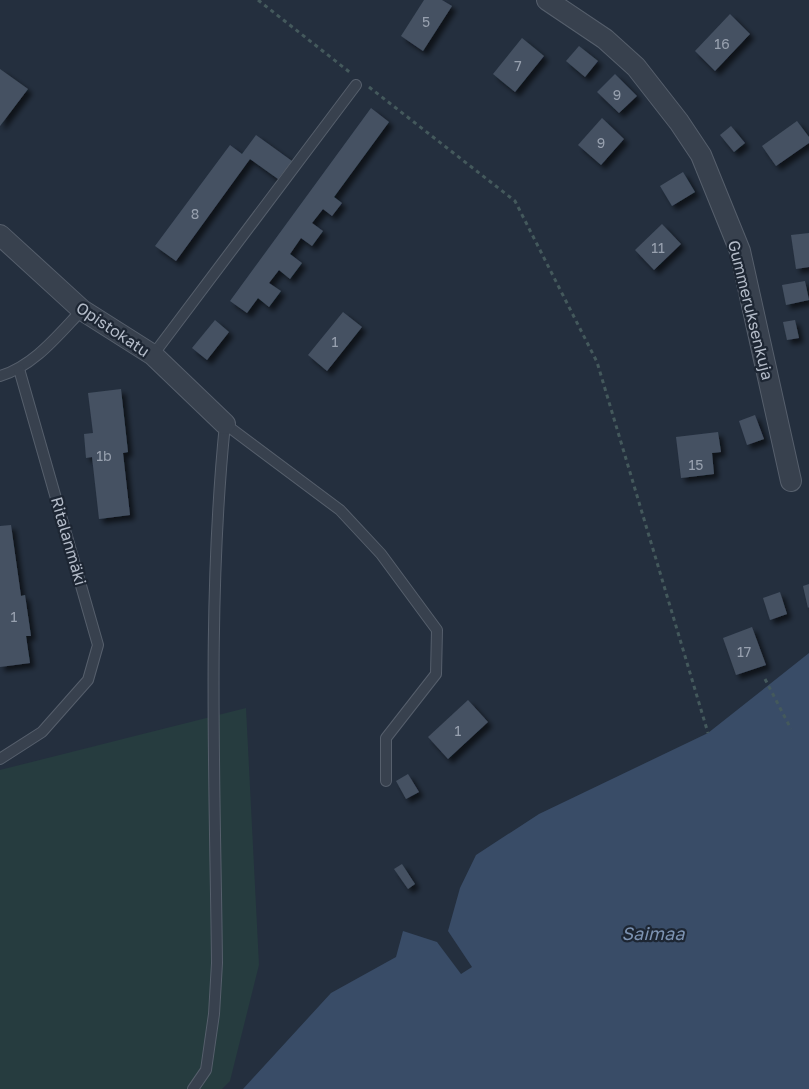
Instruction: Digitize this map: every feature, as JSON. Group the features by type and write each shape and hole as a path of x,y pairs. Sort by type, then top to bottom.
{"street":[{"name":"Gummeruksenkuja","path":"547,0 605,39 636,66 679,122 701,155 740,251 791,481"},
{"name":"Opistokatu","path":"0,235 82,310 153,355 225,424"}],"lane":[{"path":"153,355 358,82"},
{"path":"0,376 19,369 48,345 82,310"},
{"name":"Ritalanmäki","path":"0,759 42,732 88,680 98,645 19,369"},
{"path":"225,424 340,510 381,554 437,630 436,674 386,738 386,781"},
{"path":"194,1089 206,1070 214,1014 217,971 214,614 217,503 225,424"}],"path":[{"path":"258,0 358,82"},
{"path":"367,85 515,201 597,362 708,733"},
{"path":"765,679 791,729"}],"green space":[{"path":"246,708 259,965 230,1081 222,1089 0,1089 0,770"}],"water":[{"name":"Saimaa","path":"809,653 809,1089 243,1089 331,993 396,957 403,931 437,942 461,974 472,967 448,931 460,888 476,855 539,814 708,733"}],"building":[{"path":"424,0 442,0 452,6 423,51 401,36"},
{"path":"730,14 750,34 715,71 695,51"},
{"path":"522,38 544,56 515,92 493,74"},
{"path":"579,46 598,61 585,77 566,61"},
{"path":"0,69 28,89 0,126"},
{"path":"615,74 637,96 619,113 597,92"},
{"path":"371,108 389,122 334,197 342,203 332,216 323,209 312,223 323,231 312,246 301,238 290,254 302,263 290,279 279,270 269,283 281,291 269,307 258,298 247,313 230,301"},
{"path":"602,118 624,139 601,165 578,145"},
{"path":"797,121 809,137 809,143 776,166 762,146"},
{"path":"731,126 745,143 734,152 720,135"},
{"path":"256,135 292,161 278,179 250,159 176,261 155,246 230,145 242,154"},
{"path":"683,172 695,192 672,206 660,186"},
{"path":"662,224 681,244 654,270 635,250"},
{"path":"809,233 809,267 796,269 791,235"},
{"path":"805,281 809,300 786,305 782,285"},
{"path":"343,312 362,327 327,371 308,355"},
{"path":"215,320 229,332 207,360 192,348"},
{"path":"795,320 799,338 787,340 783,322"},
{"path":"121,389 128,452 123,453 130,515 99,519 92,457 86,458 84,434 93,433 88,393"},
{"path":"755,415 764,439 747,445 739,421"},
{"path":"718,432 721,452 712,453 714,474 681,478 676,437"},
{"path":"11,525 21,596 25,595 31,636 26,636 30,663 0,667 0,526"},
{"path":"809,584 809,607 808,608 803,586"},
{"path":"780,592 787,614 770,620 763,598"},
{"path":"752,627 766,665 736,675 723,638"},
{"path":"468,700 488,722 448,759 428,737"},
{"path":"408,774 419,792 406,799 396,781"},
{"path":"402,864 415,884 408,889 394,869"}]}
